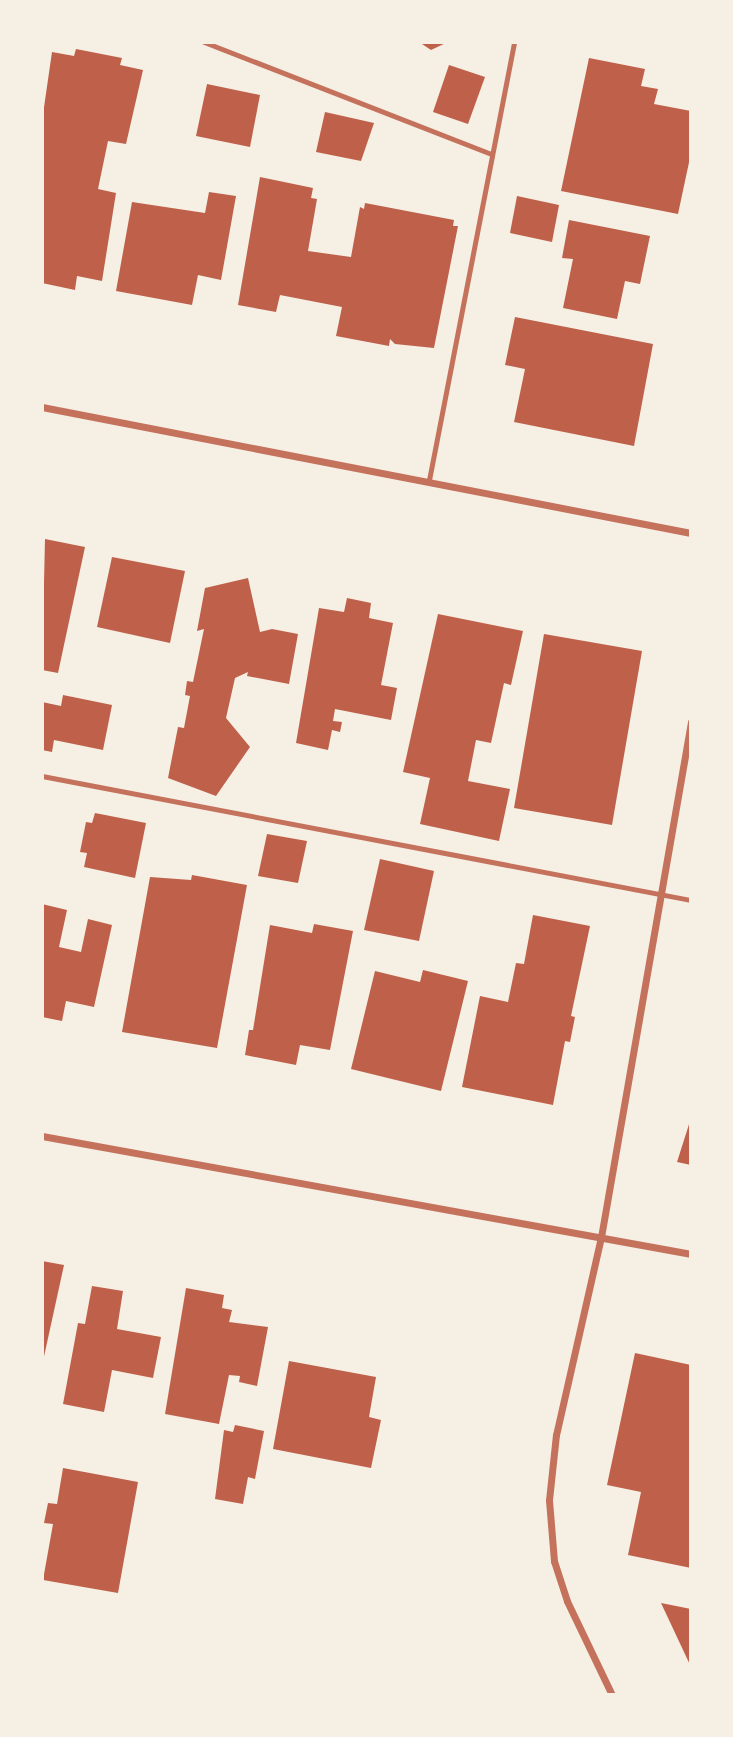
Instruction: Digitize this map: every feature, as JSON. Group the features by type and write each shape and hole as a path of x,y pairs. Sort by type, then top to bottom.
{"street":[{"path":"42,407 691,533"},
{"path":"612,1695 567,1601 554,1561 549,1500 556,1435 601,1237 658,895 691,722"},
{"path":"42,1136 691,1255"}],"lane":[{"path":"204,42 492,154"},
{"path":"429,480 514,42"},
{"path":"42,776 691,900"}],"building":[{"path":"419,42 448,42 431,50"},
{"path":"76,49 122,58 120,65 143,70 126,144 108,141 98,189 116,193 102,281 77,276 75,290 42,283 42,121 52,52 74,56"},
{"path":"589,58 645,69 641,86 658,89 654,104 691,111 691,153 678,214 561,191"},
{"path":"449,65 485,77 468,124 433,112"},
{"path":"207,84 260,95 250,147 196,136"},
{"path":"325,112 374,123 361,161 316,152"},
{"path":"260,177 313,188 311,198 317,199 308,251 351,257 360,207 364,209 365,203 454,220 453,226 458,226 434,348 395,344 390,339 389,346 336,336 342,307 280,295 276,312 238,305"},
{"path":"209,192 236,196 221,280 198,275 192,305 116,291 132,202 205,213"},
{"path":"517,196 559,205 552,242 510,233"},
{"path":"569,220 650,236 640,284 625,281 617,319 563,308 573,259 562,258"},
{"path":"515,317 653,344 634,446 514,422 525,369 505,365"},
{"path":"45,539 85,547 58,673 42,670"},
{"path":"112,557 185,571 170,643 97,627"},
{"path":"248,578 260,632 272,629 298,634 289,684 247,676 248,672 235,678 226,718 250,747 216,796 168,778 178,727 184,728 190,696 185,695 187,681 193,682 204,629 197,631 205,588"},
{"path":"347,598 371,603 369,618 393,623 381,685 397,688 391,720 335,709 333,721 342,722 340,732 332,730 328,750 296,743 319,608 344,612"},
{"path":"438,614 523,631 511,685 504,683 491,743 476,740 468,781 510,789 499,841 420,824 430,778 403,772"},
{"path":"544,634 642,651 612,825 514,808"},
{"path":"63,695 112,705 103,750 54,740 52,752 42,750 42,702 61,706"},
{"path":"95,813 146,823 135,878 84,867 87,853 80,852 86,822 92,823"},
{"path":"267,834 307,841 298,883 258,876"},
{"path":"380,859 434,871 419,941 364,930"},
{"path":"192,875 247,885 217,1048 122,1032 150,877 191,880"},
{"path":"42,904 67,910 59,947 81,952 88,919 112,925 94,1007 66,1001 62,1021 42,1017"},
{"path":"533,915 590,926 571,1016 575,1017 570,1042 565,1041 553,1105 462,1087 480,996 508,1002 516,963 524,964"},
{"path":"314,924 353,931 330,1050 300,1045 296,1065 245,1055 249,1030 253,1030 270,925 312,933"},
{"path":"423,970 468,981 441,1091 351,1069 375,971 420,982"},
{"path":"691,1118 691,1165 677,1162"},
{"path":"42,1261 64,1265 43,1361 42,1361"},
{"path":"92,1286 123,1291 117,1329 161,1337 153,1378 112,1370 104,1412 63,1404 78,1323 85,1324"},
{"path":"186,1288 224,1295 222,1308 232,1310 229,1322 268,1327 257,1386 239,1382 240,1376 229,1375 219,1424 165,1414"},
{"path":"635,1353 691,1365 691,1568 628,1555 641,1492 607,1485"},
{"path":"289,1361 376,1377 369,1417 381,1420 371,1468 273,1449"},
{"path":"235,1425 264,1431 255,1479 248,1477 243,1504 215,1499 224,1430 233,1432"},
{"path":"63,1468 138,1482 118,1593 43,1580 53,1524 44,1523 48,1503 57,1504"},
{"path":"661,1603 691,1609 691,1667"}]}
